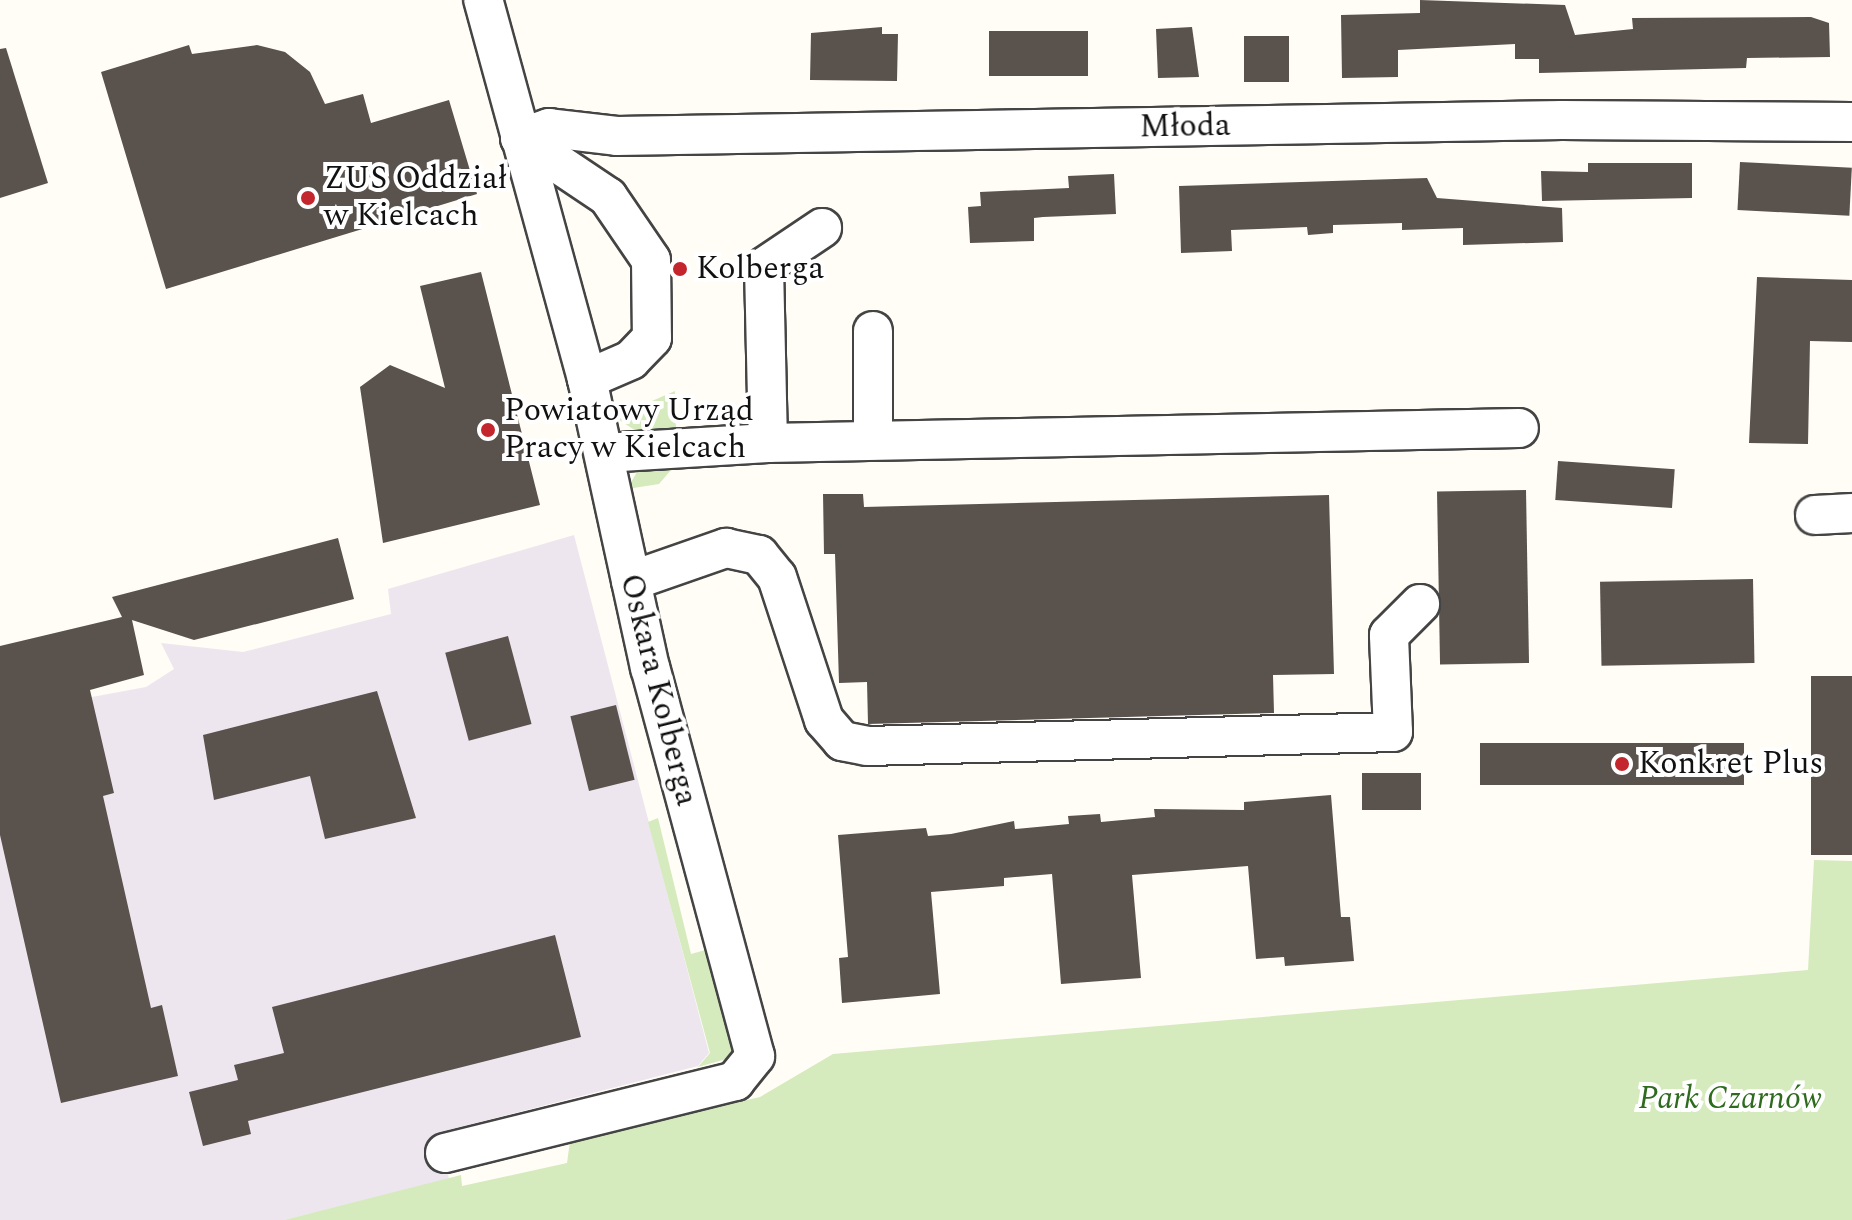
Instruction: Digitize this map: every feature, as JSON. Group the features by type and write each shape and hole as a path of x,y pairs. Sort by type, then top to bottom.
{"street":[{"name":"Oskara Kolberga","path":"445,1153 735,1081 753,1066 749,1022 631,581 587,379 483,0"},
{"name":"Młoda","path":"520,138 549,128 617,136 1562,120 1852,122"},
{"path":"520,138 608,197 651,260 652,338 631,360 587,379"},
{"path":"768,443 764,267 822,228"},
{"path":"873,331 873,439"},
{"path":"604,453 873,439 1519,428"},
{"path":"631,581 726,548 759,555 777,577 824,720 842,741 867,746 1393,732 1389,635 1420,604"}],"shaded area":[{"path":"574,535 709,1053 698,1066 441,1132 449,1179 284,1220 0,1220 0,714 146,687 174,669 161,643 243,652 391,614 388,589"}],"green space":[{"path":"675,391 676,430 636,431 615,417"},
{"path":"677,463 659,484 627,489 640,467"},
{"path":"658,818 691,954 709,949 735,1047 733,1057 698,1067 710,1053 648,822"},
{"name":"Park Czarnów","path":"1814,860 1852,861 1852,1220 284,1220 461,1175 462,1186 567,1163 570,1141 760,1097 833,1054 1808,970"}],"building":[{"path":"1420,0 1565,5 1575,35 1633,29 1632,18 1811,17 1829,23 1830,57 1747,58 1746,68 1539,73 1539,59 1515,59 1515,44 1398,50 1398,77 1342,78 1341,15 1420,13"},
{"path":"882,27 882,34 898,34 897,81 810,80 811,33"},
{"path":"1192,27 1199,77 1158,78 1156,29"},
{"path":"989,31 1088,31 1088,76 989,76"},
{"path":"1244,36 1289,36 1289,82 1244,82"},
{"path":"189,45 192,54 257,45 285,52 310,72 325,104 363,94 371,123 449,100 477,194 166,289 101,72"},
{"path":"6,48 48,183 0,198 0,49"},
{"path":"1740,162 1852,168 1849,216 1737,210"},
{"path":"1588,163 1692,163 1692,198 1542,201 1541,171 1588,172"},
{"path":"1114,174 1116,214 1034,218 1034,241 970,243 968,207 981,206 980,192 1069,188 1068,176"},
{"path":"1427,178 1437,198 1562,208 1563,242 1463,245 1463,228 1402,230 1402,223 1333,225 1333,233 1308,235 1307,227 1231,230 1232,251 1181,253 1179,186"},
{"name":"Powiatowy Urząd Pracy w Kielcach","path":"481,272 540,505 383,543 360,387 390,365 445,388 420,286"},
{"path":"1757,277 1852,280 1852,342 1810,341 1808,444 1749,443"},
{"path":"1558,461 1675,469 1672,508 1555,500"},
{"path":"1526,490 1529,663 1440,665 1437,492"},
{"path":"823,494 863,494 864,507 1329,495 1334,674 1273,675 1274,713 868,724 867,682 839,683 835,554 824,554"},
{"path":"338,538 354,599 194,640 132,620 144,675 90,690 114,793 103,796 151,1008 162,1005 178,1076 61,1103 0,835 0,646 122,617 112,597"},
{"path":"1753,579 1754,663 1601,666 1600,582"},
{"path":"508,636 532,724 469,741 445,653"},
{"path":"1811,676 1852,676 1852,855 1811,855"},
{"path":"377,691 416,818 325,839 310,776 214,800 203,735"},
{"path":"616,705 635,780 589,791 570,716"},
{"path":"1480,743 1744,743 1744,785 1480,785"},
{"path":"1362,773 1421,773 1421,810 1362,810"},
{"path":"1331,795 1341,917 1350,917 1354,961 1285,966 1284,957 1256,959 1248,866 1132,875 1141,978 1061,984 1052,874 1004,878 1004,886 931,892 940,994 842,1003 839,958 848,957 838,835 926,828 928,836 1014,821 1015,829 1069,824 1068,816 1100,814 1101,822 1155,817 1154,809 1244,810 1244,802"},
{"path":"555,935 581,1037 248,1121 251,1134 203,1146 189,1092 238,1080 234,1065 284,1053 272,1007"}],"place":[{"name":"ZUS Oddział w Kielcach","path":"308,198"},
{"name":"Kolberga","path":"680,269"},
{"name":"Powiatowy Urząd Pracy w Kielcach","path":"488,430"},
{"name":"Konkret Plus","path":"1622,764"}]}
